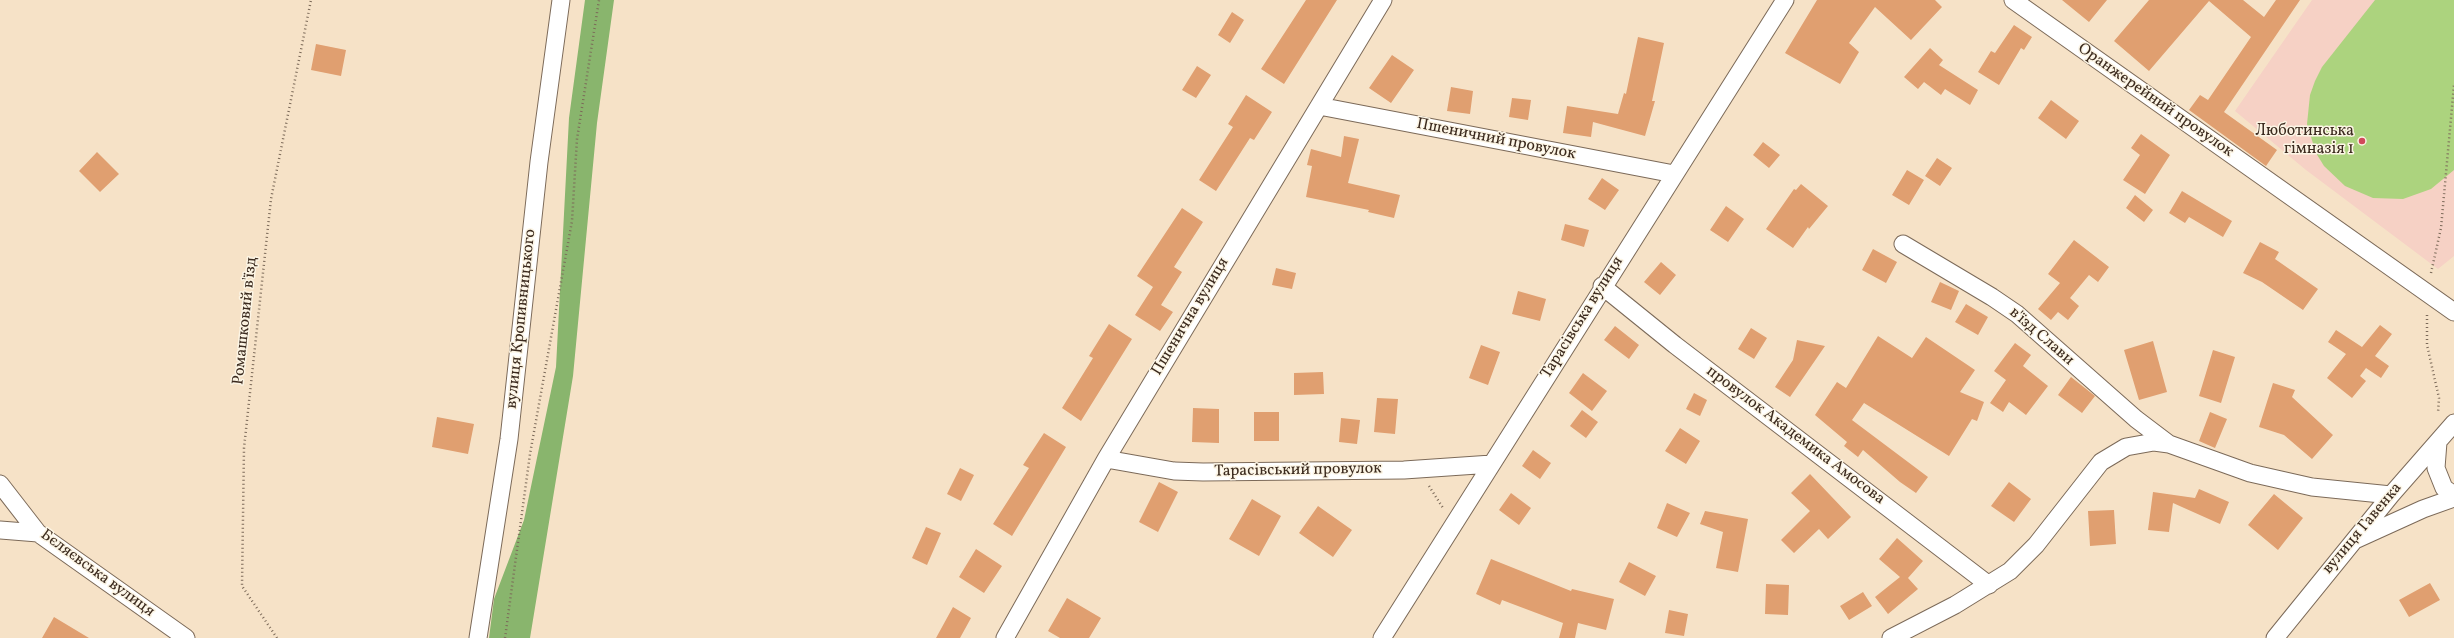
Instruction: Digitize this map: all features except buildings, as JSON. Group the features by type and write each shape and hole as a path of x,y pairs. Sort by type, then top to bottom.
{"street":[{"name":"вулиця Кропивницького","path":"478,638 509,439 540,154 560,0"},
{"name":"Пшенична вулиця","path":"1005,638 1106,460 1383,0"},
{"name":"Тарасівська вулиця","path":"1382,638 1602,286 1785,0"},
{"name":"Оранжерейний провулок","path":"2014,0 2454,312"},
{"name":"Пшеничний провулок","path":"1319,106 1674,174"},
{"name":"в'їзд Слави","path":"1903,244 1992,297 2017,314 2131,414 2169,444"},
{"name":"провулок Академика Амосова","path":"1602,286 1675,345 1989,585"},
{"name":"вулиця Гавенка","path":"2275,638 2391,495 2454,423"},
{"path":"1892,638 1989,585 2010,571 2036,545 2101,462 2126,447 2154,442 2169,444 2258,475 2312,487 2391,495"},
{"path":"2438,442 2436,468 2444,488 2454,494"},
{"name":"Тарасівський провулок","path":"1106,460 1181,472 1404,470 1492,464"},
{"name":"Бєляєвська вулиця","path":"0,484 38,533 186,638"},
{"path":"2353,541 2423,509 2454,498"},
{"path":"0,530 38,533"}],"path":[{"name":"Ромашковий в'їзд","path":"277,638 242,586 244,448 271,199 312,0"},
{"path":"505,638 530,454 572,221 577,139 599,0"},
{"path":"2438,442 2439,398 2427,345 2426,292 2441,228 2454,85"},
{"path":"1404,470 1415,475 1434,491 1445,513 1449,532"}],"shaded area":[{"name":"Люботинська гiмназiя 1","path":"2312,0 2454,0 2454,256 2438,269 2306,170 2235,111"}],"green space":[{"path":"585,0 614,0 597,123 573,376 530,638 489,638 494,599 524,520 556,367 569,118"},
{"name":"Люботинська гiмназiя 1","path":"2375,0 2454,0 2454,170 2431,189 2403,199 2373,198 2345,186 2324,166 2316,153 2307,124 2310,95 2322,67"}],"place":[{"name":"Люботинська гiмназiя 1","path":"2362,141"}]}
